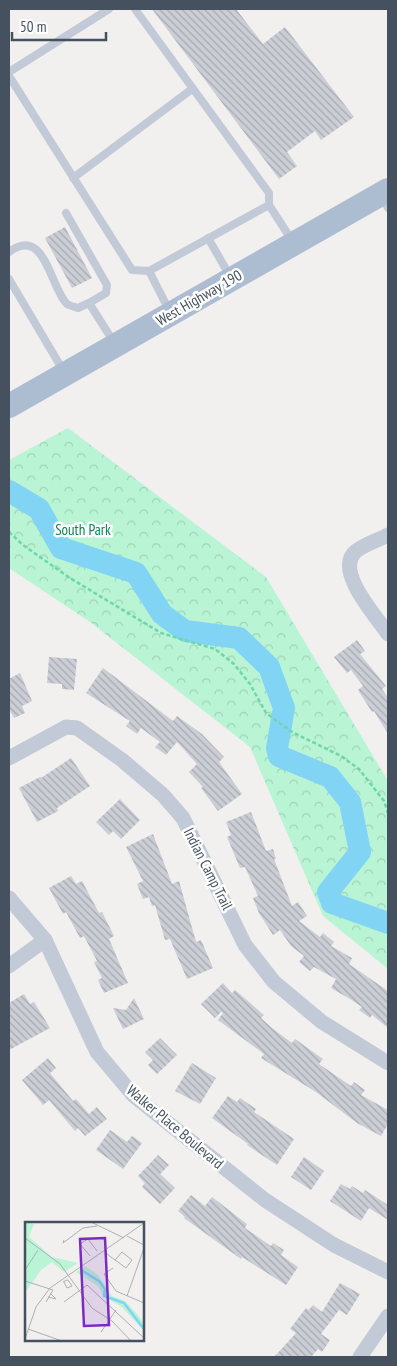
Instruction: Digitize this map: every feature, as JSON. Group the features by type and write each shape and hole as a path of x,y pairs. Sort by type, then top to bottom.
{"main road":[{"name":"West Highway 190","path":"9,406 294,244 386,197"}],"street":[{"path":"388,535 354,553 348,565 351,581 388,634"},
{"name":"Indian Camp Trail","path":"9,758 66,727 77,728 122,760 163,795 182,818 245,945 274,982 322,1022 388,1063"},
{"name":"Walker Place Boulevard","path":"9,898 45,940 97,1052 134,1096 265,1200 334,1246 388,1272"},
{"path":"9,966 45,940"},
{"path":"360,1357 388,1316"}],"lane":[{"path":"9,72 109,9"},
{"path":"135,9 269,193 269,204 294,244"},
{"path":"9,76 132,270 149,271 269,204"},
{"path":"73,178 192,89"},
{"path":"9,252 20,246 30,245 39,252 68,304 78,308 106,293 108,284 66,213"},
{"path":"208,238 232,280"},
{"path":"149,271 171,314"},
{"path":"9,279 65,374"},
{"path":"89,303 116,345"}],"path":[{"path":"9,532 23,546 70,578 161,633 214,648 234,664 250,684 266,713 288,730 341,756 359,769 384,801 388,813"}],"green space":[{"name":"South Park","path":"68,428 266,577 388,781 388,969 323,916 250,747 90,622 9,568 9,460"}],"building":[{"path":"152,9 236,9 263,44 285,27 354,117 321,140 315,131 287,152 297,166 279,179"},
{"path":"65,227 92,278 72,288 45,238"},
{"path":"357,640 365,651 360,654 386,686 382,689 388,698 388,734 358,690 363,686 351,670 347,673 334,657"},
{"path":"49,657 77,659 74,690 62,689 62,684 47,683"},
{"path":"103,668 173,721 177,716 202,734 224,757 219,762 242,794 218,811 201,788 203,787 189,772 197,764 177,742 166,755 155,747 160,742 141,728 137,734 126,726 130,721 86,693"},
{"path":"20,673 32,701 22,706 25,713 14,718 9,709 9,679"},
{"path":"71,758 90,786 57,808 58,811 37,822 19,788 41,778"},
{"path":"120,799 140,820 121,839 113,831 109,835 96,822"},
{"path":"251,812 266,851 273,849 276,859 274,859 292,906 298,902 307,916 299,921 320,937 323,933 334,942 331,946 352,958 349,964 388,991 388,1028 372,1015 370,1018 359,1010 362,1007 331,988 336,979 314,967 310,971 299,962 304,956 291,946 280,930 273,935 259,913 253,898 258,896 245,867 240,868 227,837 231,835 226,822"},
{"path":"153,834 172,884 179,881 196,942 201,940 213,968 187,979 170,939 165,940 155,905 152,906 149,897 143,899 137,884 143,881 126,847"},
{"path":"71,876 76,884 82,881 99,913 102,912 114,936 109,939 128,983 104,993 98,980 102,978 94,962 97,961 84,936 80,938 66,912 63,914 49,888"},
{"path":"223,983 232,993 235,990 264,1015 261,1018 272,1028 292,1043 295,1039 323,1059 319,1064 351,1086 354,1082 365,1090 361,1095 388,1110 388,1124 381,1136 357,1123 316,1092 261,1058 264,1054 218,1020 223,1013 221,1012 215,1018 201,1004"},
{"path":"24,994 30,1004 34,1002 50,1028 9,1050 9,1003"},
{"path":"134,998 144,1019 123,1029 113,1008 126,1010"},
{"path":"160,1038 177,1055 157,1074 148,1065 153,1060 145,1052"},
{"path":"48,1058 56,1068 50,1073 73,1101 76,1099 89,1114 97,1107 107,1119 85,1136 78,1128 75,1131 49,1100 43,1105 22,1080"},
{"path":"192,1063 216,1078 200,1104 175,1091"},
{"path":"228,1096 237,1102 240,1098 256,1109 254,1112 294,1139 277,1165 212,1118"},
{"path":"110,1130 127,1142 132,1136 142,1143 123,1169 96,1150"},
{"path":"158,1155 169,1165 160,1174 175,1188 160,1204 142,1187 145,1183 138,1176"},
{"path":"304,1157 324,1171 311,1190 291,1177"},
{"path":"341,1184 350,1189 352,1186 363,1193 365,1190 388,1205 388,1220 369,1208 361,1221 330,1201"},
{"path":"191,1195 205,1206 212,1197 247,1224 245,1228 271,1246 273,1243 284,1250 281,1255 298,1267 286,1285 242,1257 241,1259 184,1218 178,1211"},
{"path":"340,1283 360,1294 347,1315 339,1310 321,1334 330,1340 322,1352 318,1349 311,1357 274,1357 296,1333 290,1329 306,1308 309,1310 313,1305 322,1312"}],"waterway":[{"path":"9,491 39,509 61,548 136,573 162,614 185,631 239,638 269,667 284,708 277,748 279,756 330,777 350,802 360,852 328,892 332,903 388,923"}]}
